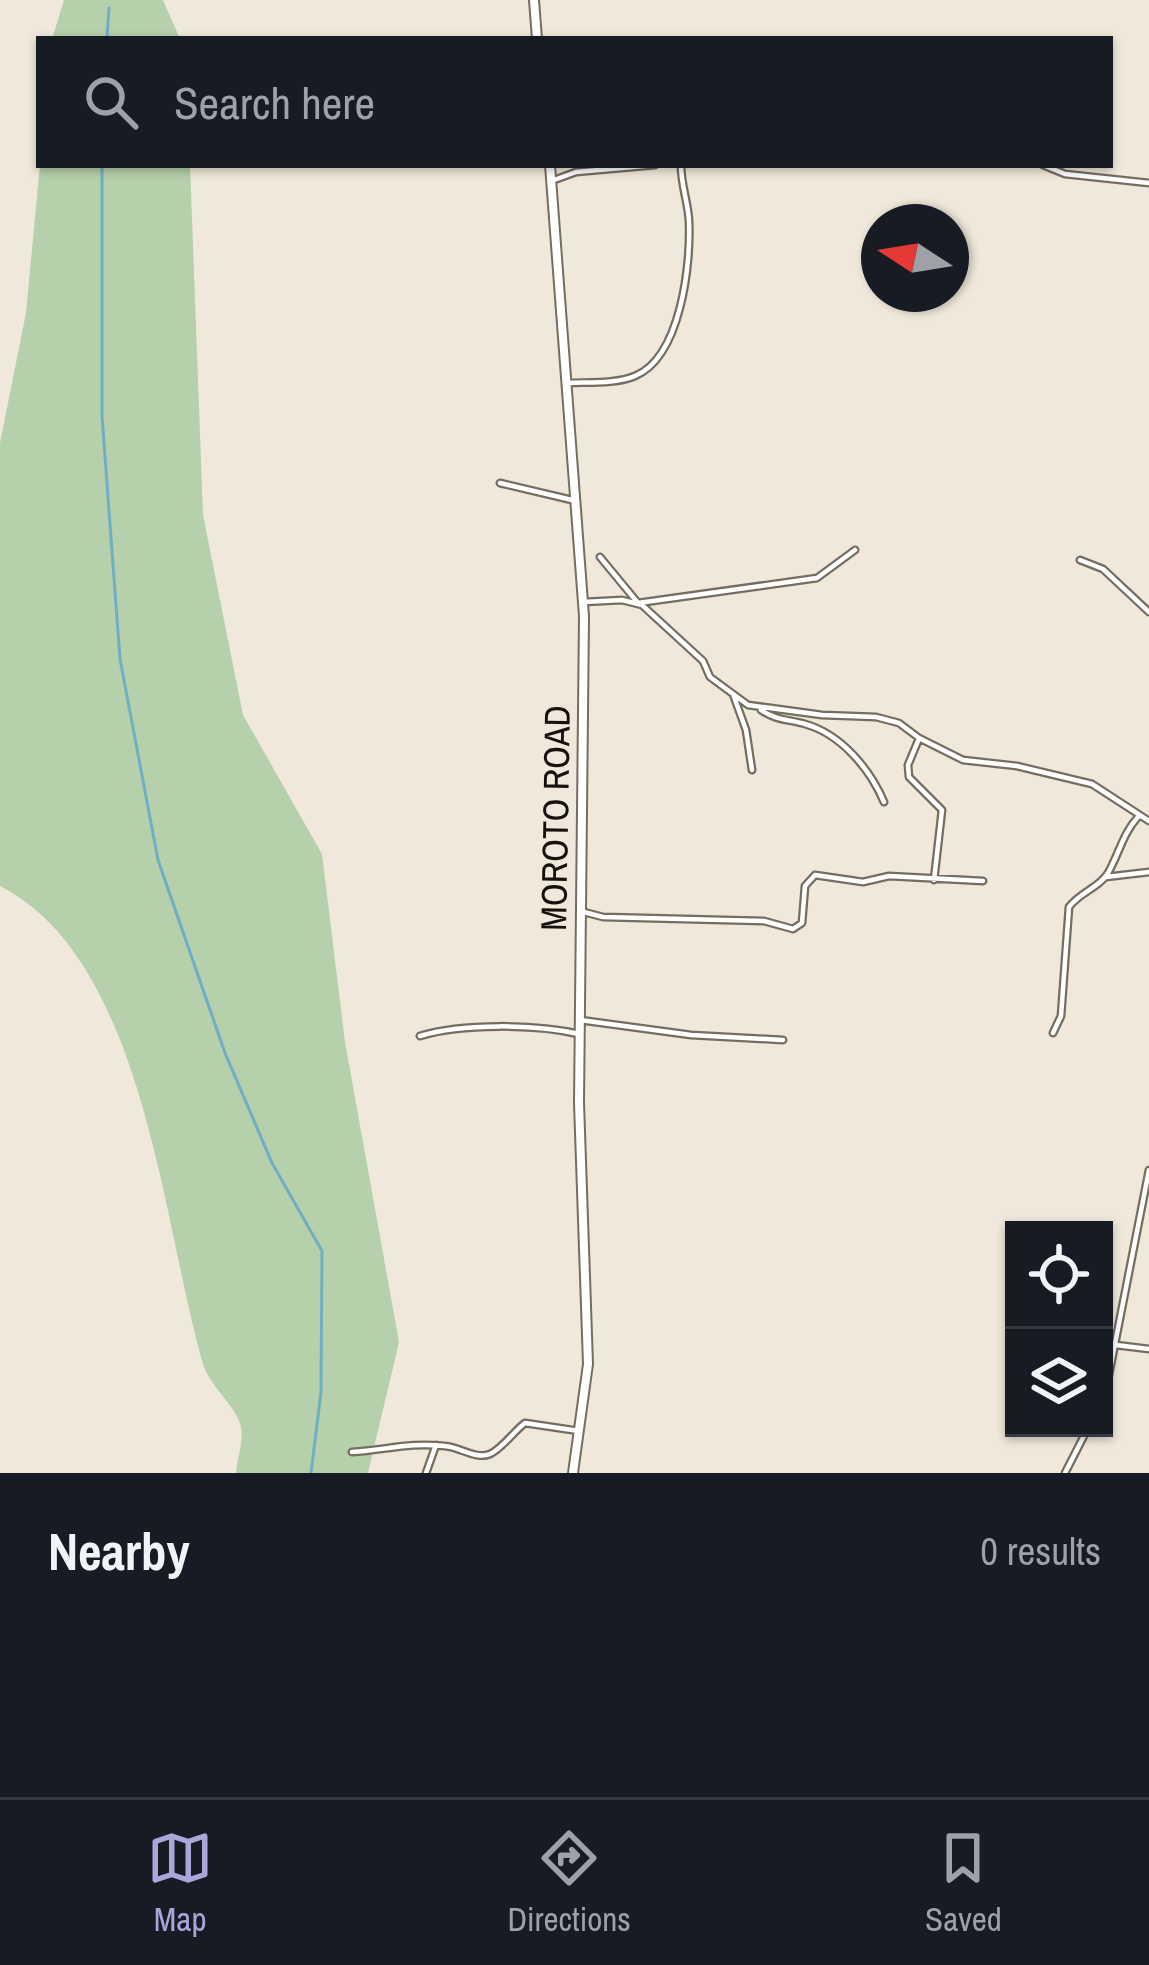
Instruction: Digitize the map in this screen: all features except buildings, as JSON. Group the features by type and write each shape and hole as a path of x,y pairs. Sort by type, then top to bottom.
{"main road":[{"path":"534,0 537,36"},
{"name":"MOROTO ROAD","path":"550,168 584,602 579,1034 588,1364 572,1473"}],"street":[{"path":"552,180 576,172 621,168"},
{"path":"568,383 631,378 645,370 661,349 678,315 687,281 689,225 681,168"},
{"path":"1050,168 1065,174 1149,183"},
{"path":"500,484 578,501"},
{"path":"584,602 638,603 818,578 855,550"},
{"path":"600,556 638,603 698,656 710,676 778,721 831,734 874,778 884,802"},
{"path":"1080,560 1103,569 1149,612"},
{"path":"733,694 749,741 752,770"},
{"path":"756,707 899,723 963,760 1017,766 1092,784 1149,821"},
{"path":"919,738 910,755 909,777 942,810 934,880"},
{"path":"1106,877 1138,817"},
{"path":"1053,1033 1061,1016 1070,907 1081,893 1106,877 1149,872"},
{"path":"579,911 603,917 764,921 793,929 802,922 810,876 863,882 884,876 983,881"},
{"path":"580,1020 691,1035 783,1040"},
{"path":"420,1036 502,1027 579,1034"},
{"path":"1113,1359 1149,1170"},
{"path":"1116,1345 1149,1348"},
{"path":"352,1452 392,1444 436,1445 479,1456 491,1454 525,1423 579,1431"},
{"path":"1065,1473 1083,1437"},
{"path":"426,1473 436,1445"}],"green space":[{"path":"64,0 163,0 179,36 53,36"},
{"path":"40,168 190,168 203,515 243,715 322,854 345,1042 399,1342 368,1473 236,1473 241,1427 203,1364 159,1170 117,1033 87,972 49,922 0,886 0,443 26,313"}],"waterway":[{"path":"107,36 109,8"},
{"path":"102,168 102,416 120,659 158,860 225,1053 272,1163 322,1251 321,1392 311,1473"}]}
